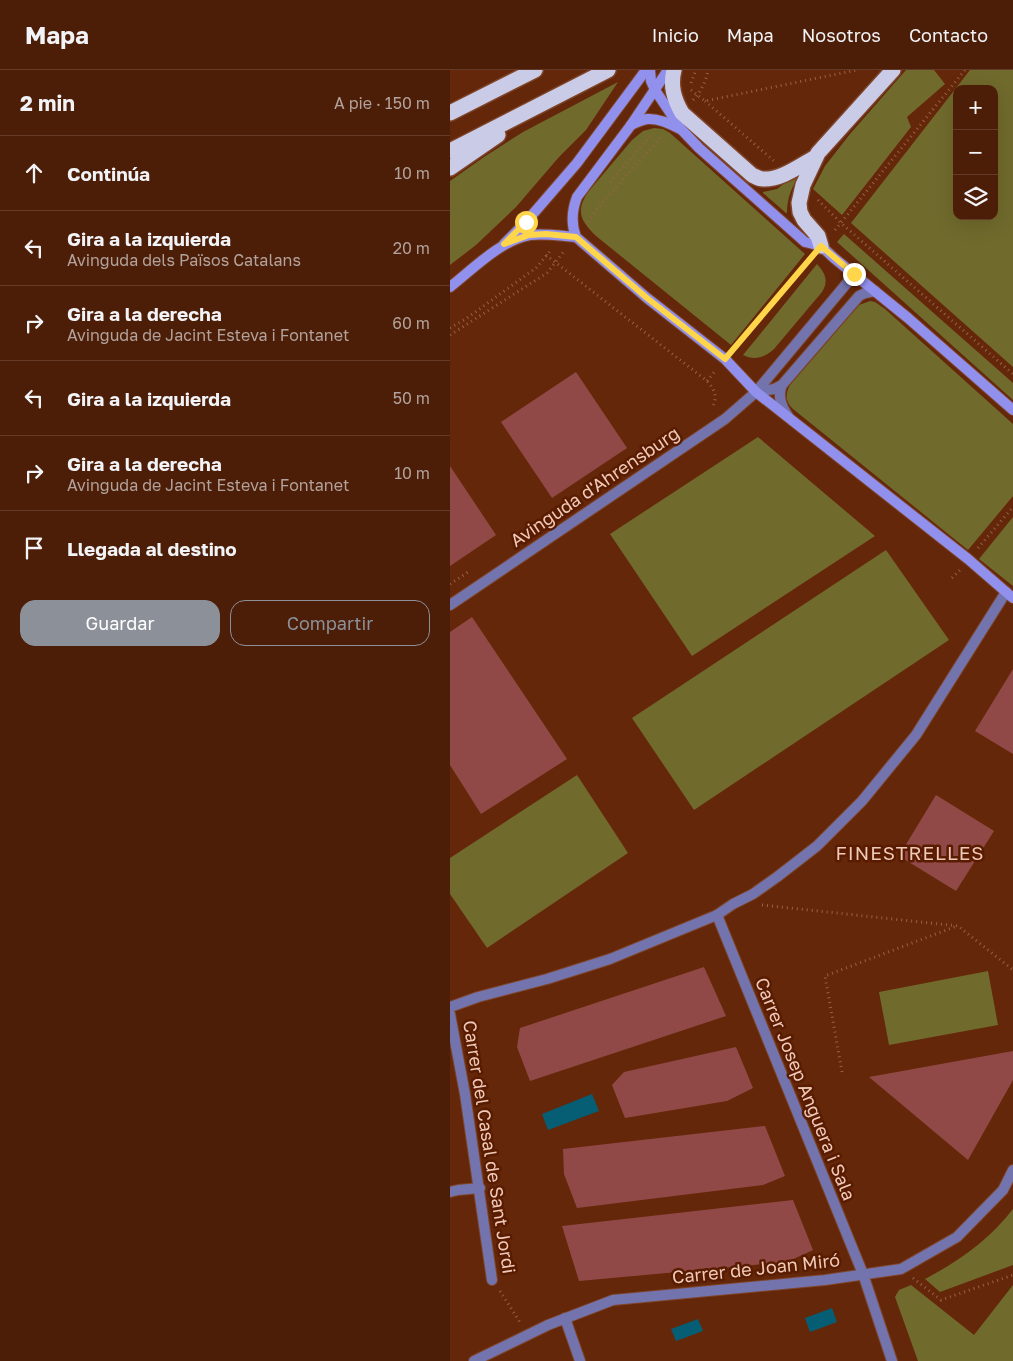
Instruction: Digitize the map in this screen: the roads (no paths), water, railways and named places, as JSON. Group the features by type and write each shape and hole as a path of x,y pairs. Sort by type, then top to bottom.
{"highway":[{"path":"450,112 534,70"},
{"path":"450,151 608,70"},
{"path":"674,70 672,92 682,113 752,175 761,179 770,179 814,158"},
{"path":"821,246 818,236 804,220 800,212 799,203 803,185 814,158 893,70"},
{"path":"450,168 549,100"}],"street":[{"path":"648,70 655,90 681,129 699,148 805,242 821,246 908,318 1013,410"},
{"path":"450,287 504,244 526,222 577,163 648,70"},
{"path":"450,1007 478,997 547,979 610,959 717,915 753,894 777,877 817,846 862,801 916,735 1010,595 968,559 756,392 725,359 647,298 576,237 572,227 574,205 577,196 631,125 668,70"},
{"path":"631,125 646,119 662,121 681,129"},
{"path":"504,244 529,235 546,234 576,237"},
{"name":"Avinguda d'Ahrensburg","path":"450,605 725,419 756,392 854,274"},
{"path":"788,417 780,399 782,385 859,296 875,291"},
{"name":"Avinguda d'Ahrensburg","path":"756,392 774,389 782,385"},
{"name":"Carrer Josep Anguera i Sala","path":"717,915 863,1274 892,1361"},
{"name":"Carrer del Casal de Sant Jordi","path":"450,1014 480,1188 492,1280"},
{"name":"Carrer de Joan Miró","path":"474,1361 565,1318 613,1300 825,1280 901,1270 957,1238 1003,1190 1013,1170"},
{"path":"450,1192 480,1188"},
{"path":"565,1318 580,1361"}],"water":[{"path":"592,1094 599,1111 548,1130 542,1114"},
{"path":"832,1308 837,1322 810,1332 805,1318"},
{"path":"698,1319 703,1331 676,1341 671,1329"}],"district":[{"name":"FINESTRELLES","path":"910,853"}]}
